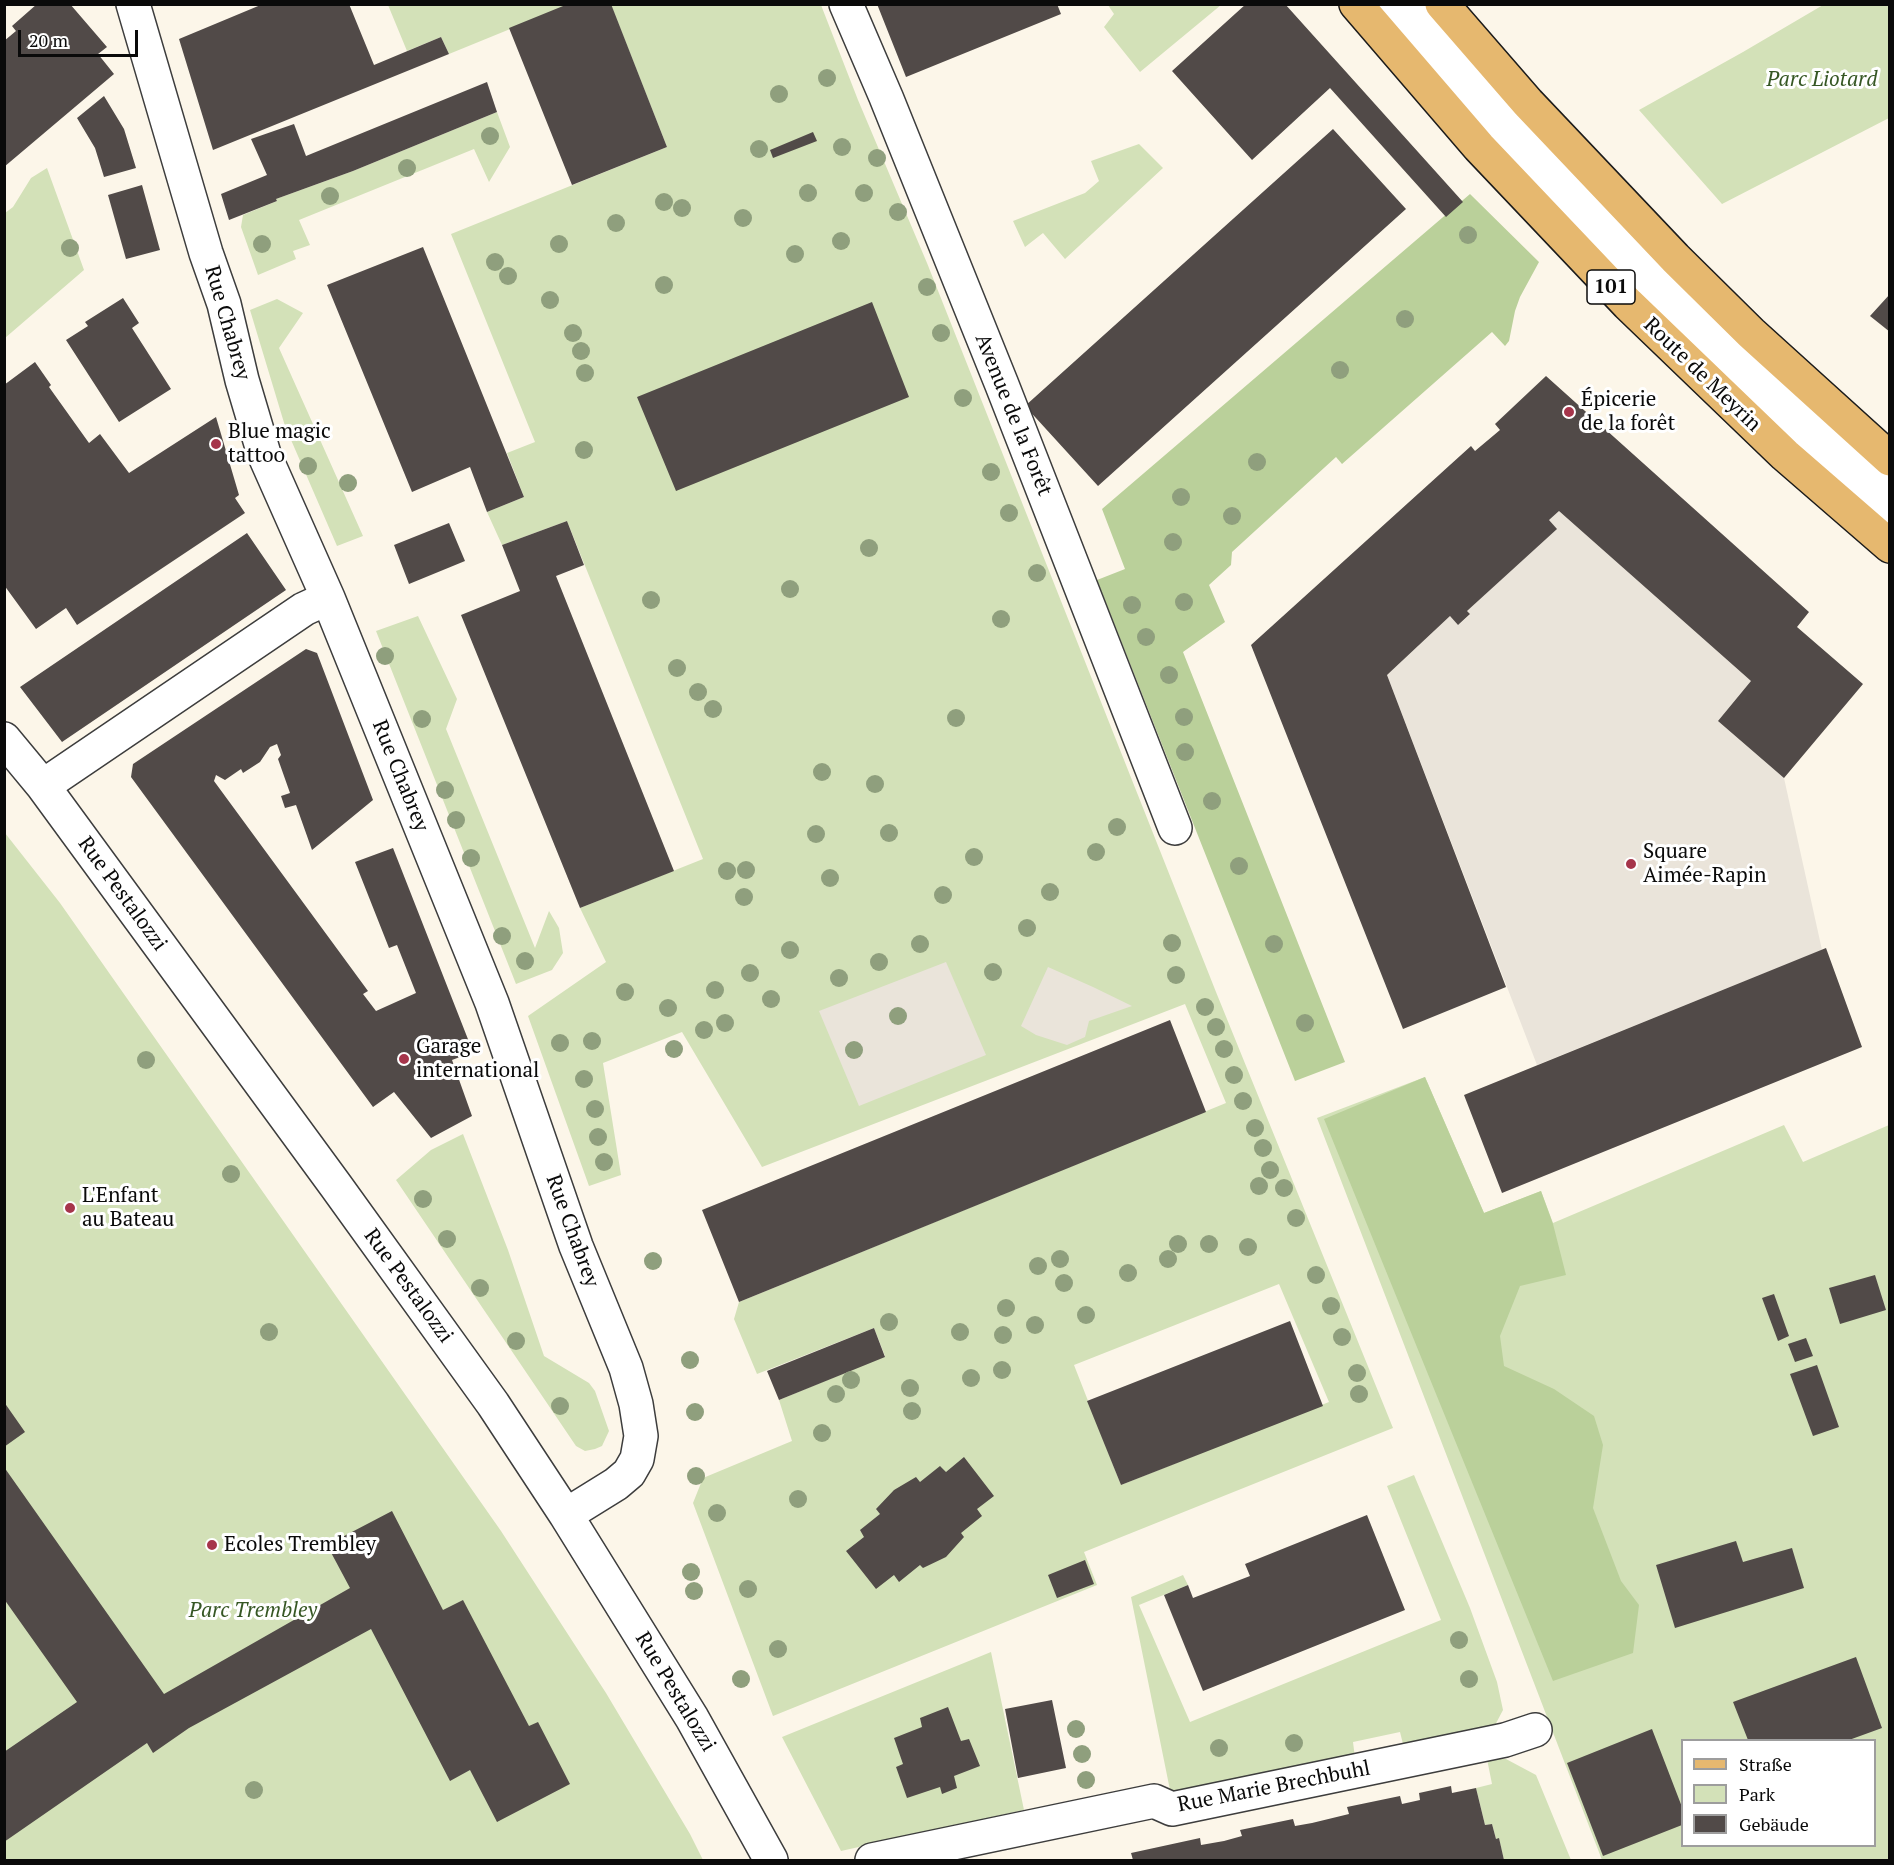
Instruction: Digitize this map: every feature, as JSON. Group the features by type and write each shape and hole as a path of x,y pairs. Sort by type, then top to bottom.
{"main road":[{"name":"Route de Meyrin","path":"1356,4 1479,147 1628,304 1785,454 1890,546"},
{"path":"1442,4 1536,111 1675,258 1778,357 1890,459"}],"street":[{"name":"Rue Chabrey","path":"133,4 206,252 224,304 264,454 328,598 492,1003 576,1246 626,1368 636,1404 641,1436 637,1459 629,1473 600,1495 566,1515"},
{"name":"Avenue de la Forêt","path":"846,4 1002,385 1175,828"},
{"path":"1384,4 1568,212 1738,381 1890,518"},
{"path":"1416,4 1512,116 1661,273 1738,348 1890,486"},
{"path":"43,786 304,609 328,598"},
{"name":"Rue Pestalozzi","path":"4,740 43,786 493,1404 566,1515 692,1718 771,1860"},
{"name":"Rue Marie Brechbuhl","path":"872,1860 1154,1801 1173,1809 1505,1740 1535,1730"}],"green space":[{"path":"388,5 569,5 449,54 441,37 407,51"},
{"path":"611,5 821,5 858,100 927,263 1216,992 1393,1428 1084,1552 1097,1585 773,1716 693,1503 703,1478 792,1441 779,1400 885,1356 874,1328 757,1374 734,1319 739,1302 1226,1103 1185,1004 762,1167 682,1032 603,1063 621,1175 589,1186 528,1016 606,962 580,908 703,859 567,521 502,545 487,512 524,497 507,453 535,442 451,234 667,147","holes":["1279,1284 1329,1402 1121,1485 1074,1365"]},
{"path":"1108,5 1221,5 1140,72 1104,27 1114,14"},
{"name":"Parc Liotard","path":"1823,5 1889,5 1889,118 1722,204 1639,110"},
{"path":"497,112 510,147 489,182 474,149 299,220 310,245 293,251 296,259 258,275 241,227 243,215 277,201 276,199 353,171"},
{"path":"1139,144 1163,168 1065,259 1043,233 1025,247 1013,221 1085,193 1099,181 1091,161"},
{"path":"47,168 84,270 5,338 5,213 13,207 31,178"},
{"path":"1470,194 1539,262 1520,297 1509,341 1505,346 1492,332 1342,464 1336,457 1232,552 1231,565 1209,585 1225,622 1183,652 1345,1062 1295,1081 1097,580 1125,569 1102,509"},
{"path":"277,299 303,313 279,348 363,536 337,546 285,426 250,310"},
{"path":"418,616 457,699 446,729 535,948 549,911 559,928 563,953 552,970 516,984 376,631"},
{"name":"Parc Trembley","path":"5,833 60,903 501,1531 606,1693 690,1834 703,1860 5,1860"},
{"path":"1425,1077 1484,1213 1541,1191 1553,1223 1784,1125 1803,1162 1889,1125 1889,1860 1602,1860 1317,1118"},
{"path":"1425,1077 1484,1213 1541,1191 1553,1224 1566,1275 1520,1286 1500,1336 1504,1366 1554,1389 1594,1416 1603,1445 1593,1508 1621,1581 1639,1605 1633,1653 1553,1681 1324,1119"},
{"path":"463,1134 508,1250 544,1356 589,1383 595,1391 609,1431 602,1446 585,1451 576,1446 396,1180 431,1150"},
{"path":"1414,1475 1470,1608 1497,1682 1503,1710 1493,1729 1404,1748 1400,1732 1353,1742 1355,1758 1171,1795 1131,1597 1183,1575 1188,1585 1139,1605 1190,1722 1441,1620 1387,1486"},
{"path":"991,1652 1024,1810 841,1851 782,1737"},
{"path":"1487,1759 1506,1759 1536,1775 1571,1860 1504,1860 1499,1839 1496,1839 1492,1824 1485,1825 1476,1788 1492,1784"}],"shaded area":[{"name":"Square Aimée-Rapin","path":"1559,511 1751,681 1784,778 1822,950 1537,1065 1387,675 1450,616 1458,625 1470,615 1467,611 1556,529 1549,520"},
{"path":"946,962 986,1055 859,1106 819,1011"},
{"path":"1048,967 1132,1006 1089,1021 1085,1037 1067,1045 1036,1035 1021,1026"}],"building":[{"path":"37,4 70,4 107,47 98,54 114,74 4,167 4,41 16,31 12,26"},
{"path":"263,4 349,4 374,65 441,37 449,54 213,150 179,39"},
{"path":"568,4 611,4 667,147 572,185 509,28"},
{"path":"877,4 1057,4 1061,14 906,77"},
{"path":"1246,4 1285,4 1463,202 1446,217 1330,88 1252,160 1172,71"},
{"path":"487,82 497,112 353,171 276,199 277,201 229,220 221,194 267,175 251,139 294,124 306,156"},
{"path":"104,96 124,129 136,168 104,177 95,148 77,118"},
{"path":"1333,129 1406,209 1098,486 1025,406"},
{"path":"813,132 817,141 773,158 770,150"},
{"path":"142,185 160,250 126,259 108,195"},
{"path":"423,247 524,497 487,512 470,467 412,492 327,285"},
{"path":"1890,294 1890,332 1870,316"},
{"path":"123,298 139,323 132,328 171,389 119,422 66,340 88,326 85,322"},
{"path":"872,302 909,397 676,491 637,397"},
{"path":"35,362 51,385 49,387 89,443 100,434 129,473 216,417 239,495 235,498 245,513 77,625 66,608 36,629 4,585 4,385"},
{"path":"1546,376 1809,612 1797,627 1863,684 1784,778 1718,721 1751,681 1559,511 1549,520 1557,529 1467,611 1470,614 1458,625 1450,616 1387,675 1506,987 1403,1029 1251,645 1471,446 1475,451 1500,430 1495,424"},
{"path":"567,521 584,565 556,576 674,871 580,908 461,615 520,591 502,545"},
{"path":"449,523 465,561 409,584 394,545"},
{"path":"247,533 286,590 62,742 20,687"},
{"path":"306,649 317,653 373,800 312,850 296,805 285,808 281,796 290,793 278,759 281,755 277,744 270,747 260,762 243,773 241,769 225,780 216,775 214,781 368,991 363,994 376,1011 416,993 397,945 389,948 355,862 393,848 473,1052 452,1060 472,1116 431,1138 394,1092 373,1107 131,777 133,764"},
{"path":"1826,948 1862,1047 1502,1193 1464,1095"},
{"path":"1170,1020 1206,1112 739,1302 702,1210"},
{"path":"1875,1275 1886,1310 1840,1324 1829,1288"},
{"path":"1774,1294 1789,1336 1778,1341 1762,1298"},
{"path":"1290,1321 1323,1406 1121,1485 1087,1401"},
{"path":"874,1328 885,1357 779,1400 767,1371"},
{"path":"1806,1338 1813,1356 1795,1362 1788,1344"},
{"path":"1817,1365 1839,1427 1813,1436 1790,1374"},
{"path":"4,1402 25,1432 4,1447"},
{"path":"964,1457 994,1496 977,1509 982,1516 961,1533 964,1537 946,1557 923,1568 920,1565 899,1582 894,1575 876,1589 846,1551 864,1537 860,1530 880,1514 876,1509 894,1490 916,1477 920,1482 940,1466 946,1472"},
{"path":"4,1467 164,1694 350,1588 327,1545 392,1511 443,1610 463,1600 529,1726 538,1722 570,1784 497,1822 470,1770 450,1781 371,1629 189,1728 153,1753 147,1743 4,1842 4,1752 77,1702 4,1599"},
{"path":"1367,1515 1405,1610 1203,1691 1164,1595 1188,1585 1193,1598 1250,1576 1245,1564"},
{"path":"1736,1541 1743,1562 1792,1548 1804,1588 1675,1628 1656,1565"},
{"path":"1085,1560 1094,1584 1057,1598 1048,1575"},
{"path":"1856,1657 1882,1728 1852,1739 1748,1739 1733,1702"},
{"path":"1052,1700 1066,1768 1018,1778 1005,1709"},
{"path":"948,1707 961,1741 969,1739 980,1766 954,1776 957,1788 942,1794 940,1787 907,1798 896,1767 903,1764 894,1738 922,1727 920,1718"},
{"path":"1652,1729 1681,1804 1681,1825 1603,1856 1567,1763"},
{"path":"1451,1786 1452,1793 1476,1788 1485,1825 1492,1824 1496,1839 1499,1838 1504,1860 1133,1860 1131,1853 1200,1838 1201,1845 1224,1841 1242,1836 1240,1830 1293,1819 1295,1826 1312,1823 1349,1814 1347,1807 1400,1796 1402,1804 1420,1800 1419,1793"}],"place":[{"name":"Épicerie de la forêt","path":"1569,412"},
{"name":"Blue magic tattoo","path":"216,444"},
{"name":"Square Aimée-Rapin","path":"1631,864"},
{"name":"Garage international","path":"404,1059"},
{"name":"L'Enfant au Bateau","path":"70,1208"},
{"name":"Ecoles Trembley","path":"212,1545"}]}
